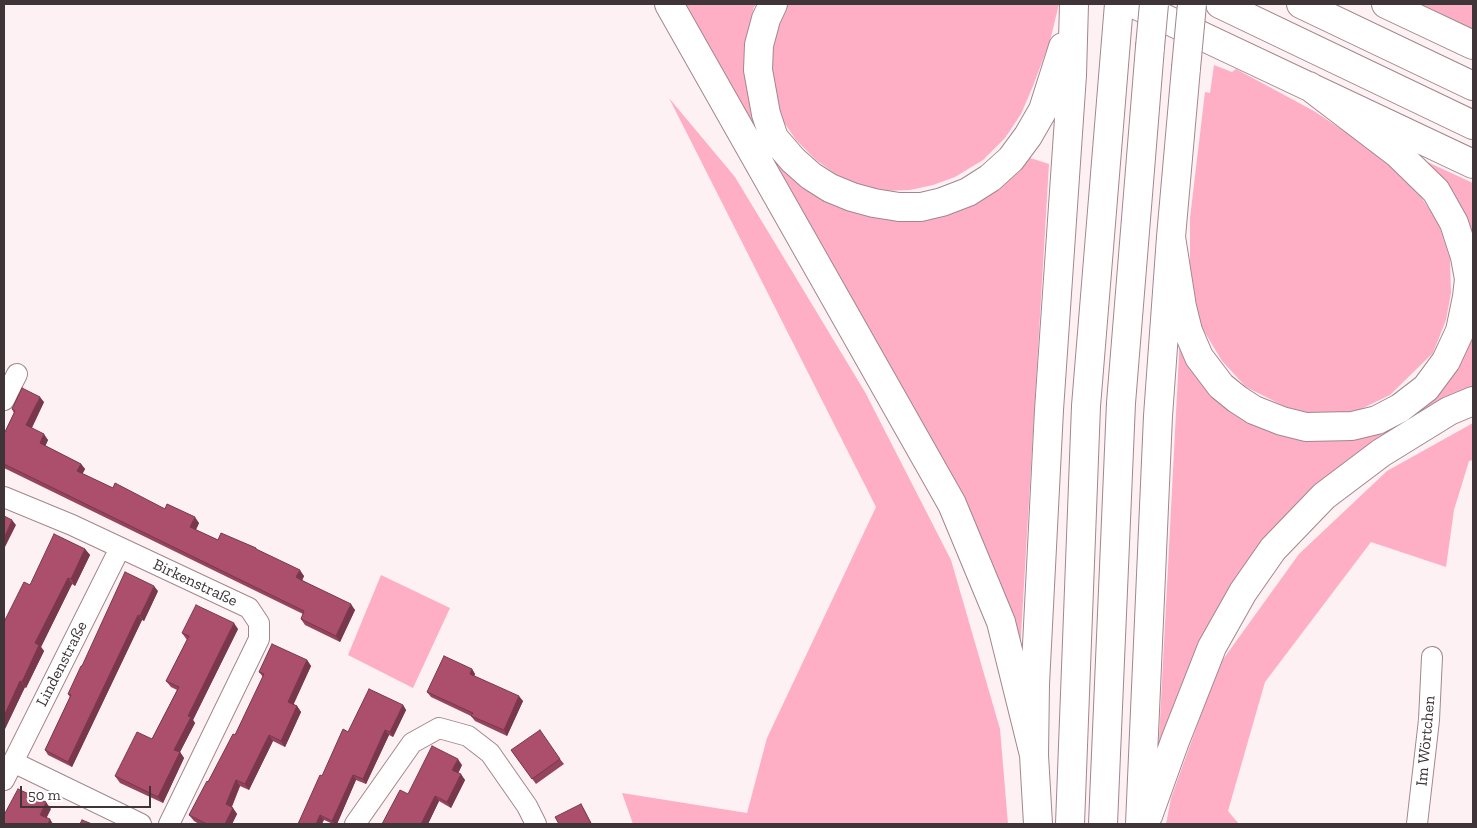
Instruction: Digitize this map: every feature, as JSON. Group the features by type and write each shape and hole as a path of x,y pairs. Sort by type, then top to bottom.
{"highway":[{"path":"669,4 952,504 1001,622 1034,755"},
{"path":"773,4 766,19 759,45 758,70 766,114 774,138 793,160 811,176 830,188 852,197 899,207 921,207 942,202 968,192 990,178 1011,159 1028,136 1043,110 1073,8"},
{"path":"1070,824 1086,406 1119,4"},
{"path":"1134,4 1473,164"},
{"path":"1103,824 1121,403 1154,4"},
{"path":"1140,824 1158,416 1171,237 1192,4"},
{"path":"1220,4 1473,125"},
{"path":"1302,4 1473,86"},
{"path":"1386,4 1473,45"},
{"path":"1038,824 1034,755 1035,684 1049,410 1072,75 1073,8"},
{"path":"1171,237 1182,307 1188,332 1199,358 1221,386 1254,410 1282,421 1306,427 1352,426 1377,420 1400,408 1426,388 1446,361 1460,331 1467,297 1468,279 1465,257 1454,223 1436,191 1397,153 1308,86"},
{"path":"1145,824 1212,647 1242,592 1273,549 1324,496 1381,453 1449,411 1473,401"}],"street":[{"path":"4,400 17,374"},
{"name":"Birkenstraße","path":"4,497 72,525 249,608 259,623 259,639 169,824"},
{"name":"Lindenstraße","path":"8,771 120,548"},
{"name":"Im Wörtchen","path":"1417,824 1429,720 1432,657"},
{"path":"354,824 412,743 439,728 468,736 490,754 527,806 536,824"},
{"path":"8,771 140,824"}],"shaded area":[{"path":"679,4 756,4 747,37 745,65 749,97 757,122 772,152 898,219 1024,156 1049,164 1020,652"},
{"path":"787,4 1059,4 1050,41 1033,86 1021,114 1005,138 983,160 955,177 933,185 910,190 885,191 859,185 837,175 816,160 796,140 781,118 774,91 771,60 776,32"},
{"path":"1421,4 1473,4 1473,29"},
{"path":"1214,65 1232,72 1236,69 1314,111 1378,154 1417,191 1438,222 1450,259 1451,293 1446,320 1433,353 1390,395 1357,411 1321,416 1286,407 1246,387 1222,361 1201,326 1190,279 1190,218 1205,92 1210,93"},
{"path":"669,98 735,177 865,392 951,560 1000,729 1008,824 633,824 622,793 747,813 767,738 876,507"},
{"path":"1423,160 1473,183 1473,246"},
{"path":"1473,326 1473,390 1291,517 1158,758 1180,336 1213,390 1375,431"},
{"path":"1473,423 1473,460 1469,461 1454,510 1446,567 1371,542 1265,682 1228,811 1239,824 1166,824 1171,798 1219,665 1299,554 1387,471"},
{"path":"381,575 450,608 413,688 348,655"}],"building":[{"path":"22,388 40,397 26,425 44,434 40,443 81,464 77,471 113,488 115,483 165,509 167,504 195,517 190,527 218,540 221,533 256,548 300,570 296,577 301,580 351,604 336,636 301,619 304,611 4,464 4,434 15,411 12,409"},
{"path":"4,516 12,520 4,538"},
{"path":"54,534 85,549 71,579 68,578 35,643 39,645 4,716 4,622 24,582 30,585"},
{"path":"125,572 154,586 140,616 138,615 68,762 45,750 71,695 68,694"},
{"path":"196,605 234,623 188,716 191,717 174,750 180,752 158,797 115,776 137,732 152,739 179,687 166,681 189,636 182,633"},
{"path":"272,644 307,660 288,702 297,706 281,741 269,735 245,784 236,780 226,804 233,808 225,824 207,824 189,815 233,734 235,735 264,674 259,672"},
{"path":"444,656 472,669 470,674 519,696 504,730 471,716 473,713 427,692"},
{"path":"369,689 403,705 390,732 385,730 363,779 353,775 332,821 320,815 316,824 298,824 343,729 348,732"},
{"path":"540,730 560,759 532,779 511,750"},
{"path":"432,746 458,759 452,770 461,774 447,802 435,796 421,824 382,824 400,790 408,794"},
{"path":"18,789 46,802 40,815 50,819 48,824 4,824 4,815"},
{"path":"581,804 591,824 559,824 555,817"},
{"path":"82,820 92,824 80,824"}]}
